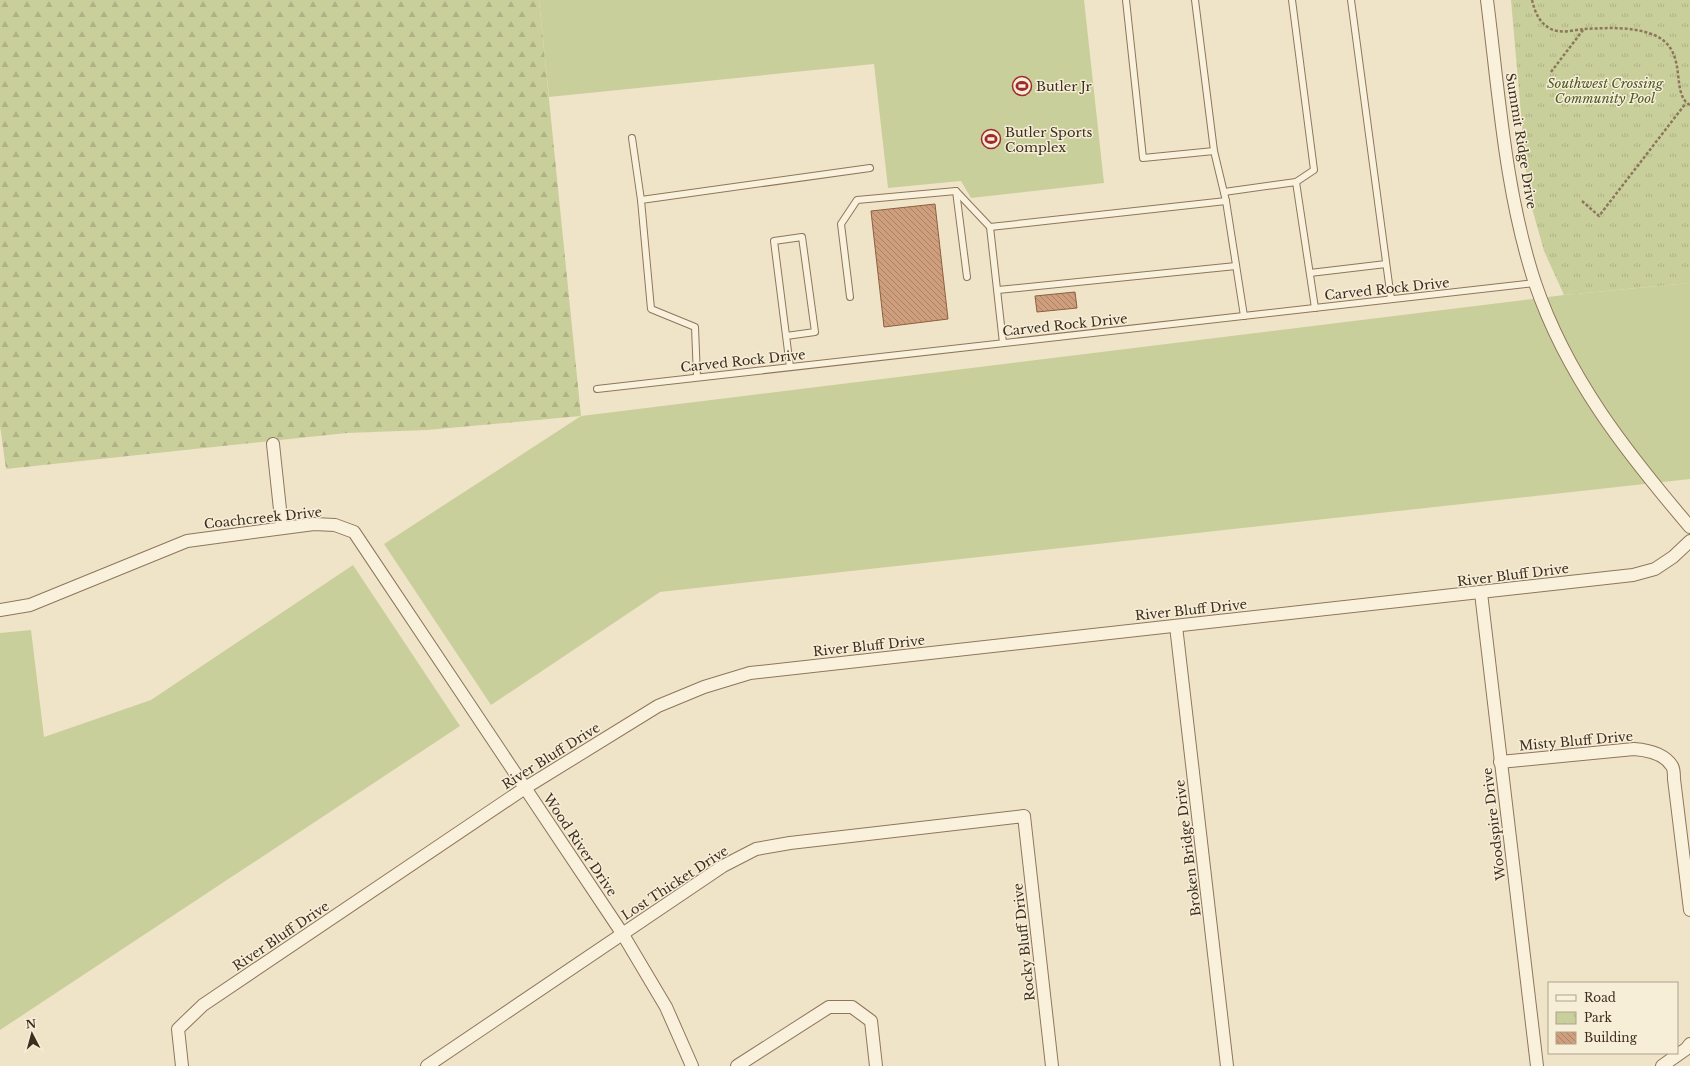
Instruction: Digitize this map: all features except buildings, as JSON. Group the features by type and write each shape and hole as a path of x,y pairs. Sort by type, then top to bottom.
{"street":[{"name":"Summit Ridge Drive","path":"1487,0 1507,162 1523,236 1536,283 1566,355 1584,387 1615,435 1690,527"},
{"path":"273,444 282,528"},
{"name":"Coachcreek Drive","path":"0,610 30,604 187,541 314,524 335,525 354,532 524,788"},
{"name":"River Bluff Drive","path":"182,1066 178,1029 203,1005 524,788 658,706 704,687 750,673 1633,575 1655,569 1673,557 1690,541"},
{"name":"Woodspire Drive","path":"1481,593 1537,1066"},
{"name":"Broken Bridge Drive","path":"1176,626 1227,1066"},
{"name":"Misty Bluff Drive","path":"1500,762 1634,749 1647,750 1659,755 1672,766 1690,910"},
{"name":"Wood River Drive","path":"524,788 583,873 622,934 666,1007 692,1066"},
{"name":"Lost Thicket Drive","path":"426,1066 723,866 756,849 790,842 1024,816"},
{"name":"Rocky Bluff Drive","path":"1024,816 1052,1066"},
{"path":"737,1066 829,1007 852,1008 871,1021 876,1066"},
{"path":"1662,1066 1686,1049 1690,1044"}],"lane":[{"path":"1126,0 1144,158 1214,151"},
{"path":"1196,0 1214,151 1226,201 1244,316"},
{"path":"1224,192 1296,182 1314,170 1292,0"},
{"path":"1351,0 1391,299"},
{"path":"632,138 641,200 651,309 695,327 697,378"},
{"path":"641,200 870,168"},
{"path":"1296,182 1315,308"},
{"path":"956,191 990,227 1003,343"},
{"path":"956,191 967,277"},
{"path":"850,298 841,224 857,200 956,191"},
{"path":"990,227 1226,201"},
{"path":"786,336 815,332 802,237 774,241 790,368"},
{"path":"1310,273 1386,264"},
{"path":"998,290 1236,266"},
{"name":"Carved Rock Drive","path":"597,389 1536,283"}],"path":[{"path":"1532,0 1539,20 1553,30 1563,32 1584,29 1635,29 1655,35 1667,43 1676,53 1682,95 1686,103 1690,105"},
{"path":"1551,72 1584,29"},
{"path":"1582,201 1599,216 1686,103"}],"green space":[{"path":"0,0 539,0 581,416 427,430 347,433 6,469 0,426"},
{"name":"Butler Sports Complex","path":"539,0 1084,0 1104,183 971,198 961,181 888,188 874,64 549,97"},
{"name":"Southwest Crossing Community Pool","path":"1511,0 1690,0 1690,283 1564,295 1544,251 1528,194"},
{"path":"1690,283 1690,479 660,592 491,705 384,544 581,416 1564,295"},
{"path":"353,565 460,726 0,1030 0,633 31,630 44,737 151,700"}],"place":[{"name":"Butler Jr","path":"1022,86"},
{"name":"Butler Sports Complex","path":"991,139"}]}
